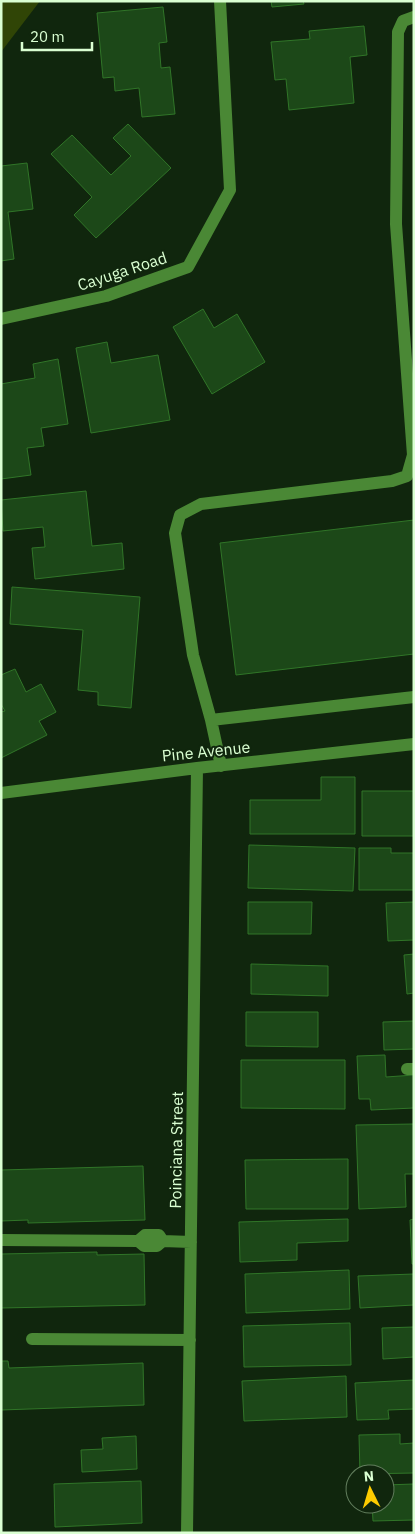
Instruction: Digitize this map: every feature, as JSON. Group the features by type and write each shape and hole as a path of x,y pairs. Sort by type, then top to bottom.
{"street":[{"name":"Cayuga Road","path":"1,319 106,296 188,267 230,190 220,1"},
{"path":"221,766 211,720 193,655 175,533 180,516 201,504 392,481 407,476 412,455 396,224 398,32 403,22 414,17"},
{"path":"211,720 414,697"},
{"name":"Pine Avenue","path":"1,793 197,768 414,744"},
{"name":"Poinciana Street","path":"187,1533 197,768"},
{"path":"1,1240 138,1241 145,1235 159,1234 163,1241 191,1242"},
{"path":"32,1339 190,1340"}],"shaded area":[{"path":"1,1 40,1 1,52"}],"building":[{"path":"271,1 303,1 304,4 272,7"},
{"path":"163,7 167,42 159,43 161,68 170,67 175,114 142,117 139,88 115,91 114,77 103,78 97,13"},
{"path":"364,26 367,55 350,57 354,103 289,110 286,79 275,80 271,42 310,39 309,31"},
{"path":"128,124 171,168 96,238 74,215 92,197 51,154 72,135 111,175 131,156 113,138"},
{"path":"27,163 33,209 8,212 14,259 1,261 1,166"},
{"path":"203,309 214,328 237,314 265,362 212,394 173,327"},
{"path":"107,342 111,363 158,355 170,420 91,433 76,348"},
{"path":"58,359 68,424 41,428 44,446 27,448 31,475 1,479 1,384 35,378 33,364"},
{"path":"86,491 92,546 122,543 124,569 35,579 32,548 45,547 43,527 3,531 1,500"},
{"path":"414,520 414,654 236,675 220,543"},
{"path":"12,587 140,597 131,708 98,705 98,692 78,690 83,630 10,624"},
{"path":"15,669 26,692 41,684 56,712 39,721 47,735 1,758 1,712 5,711 1,704 1,675"},
{"path":"321,777 355,777 355,834 250,834 250,800 321,800"},
{"path":"362,791 414,791 414,836 362,836"},
{"path":"249,845 355,848 353,891 248,888"},
{"path":"359,848 391,848 391,853 414,853 414,890 359,890"},
{"path":"248,902 312,902 311,934 248,934"},
{"path":"414,902 414,940 388,941 386,903"},
{"path":"414,954 414,993 407,994 404,955"},
{"path":"251,964 328,966 328,996 251,994"},
{"path":"246,1012 318,1012 318,1047 246,1046"},
{"path":"414,1021 414,1049 384,1050 383,1022"},
{"path":"385,1055 386,1077 414,1075 414,1108 371,1110 370,1099 359,1099 357,1056"},
{"path":"241,1060 345,1060 345,1109 241,1108"},
{"path":"414,1124 414,1174 405,1174 406,1207 359,1209 356,1125"},
{"path":"348,1159 348,1209 246,1209 245,1160"},
{"path":"143,1166 145,1220 28,1223 28,1220 1,1221 1,1170"},
{"path":"348,1219 348,1241 297,1243 297,1260 240,1262 239,1222"},
{"path":"414,1219 414,1264 412,1264 410,1220"},
{"path":"97,1252 97,1255 144,1254 145,1305 1,1308 1,1254"},
{"path":"349,1270 350,1309 246,1313 245,1274"},
{"path":"414,1274 414,1305 360,1308 358,1276"},
{"path":"350,1323 351,1365 244,1367 243,1326"},
{"path":"414,1327 414,1357 383,1359 382,1328"},
{"path":"1,1361 8,1361 9,1368 143,1363 144,1405 1,1410"},
{"path":"346,1376 347,1417 244,1421 242,1381"},
{"path":"414,1380 414,1409 388,1410 389,1419 357,1420 355,1383"},
{"path":"400,1434 400,1444 414,1443 414,1473 395,1473 395,1464 360,1464 359,1435"},
{"path":"136,1436 137,1469 82,1472 81,1450 103,1449 102,1438"},
{"path":"141,1481 142,1523 55,1527 54,1484"},
{"path":"414,1484 414,1520 373,1521 373,1514 395,1514 395,1485"}]}
